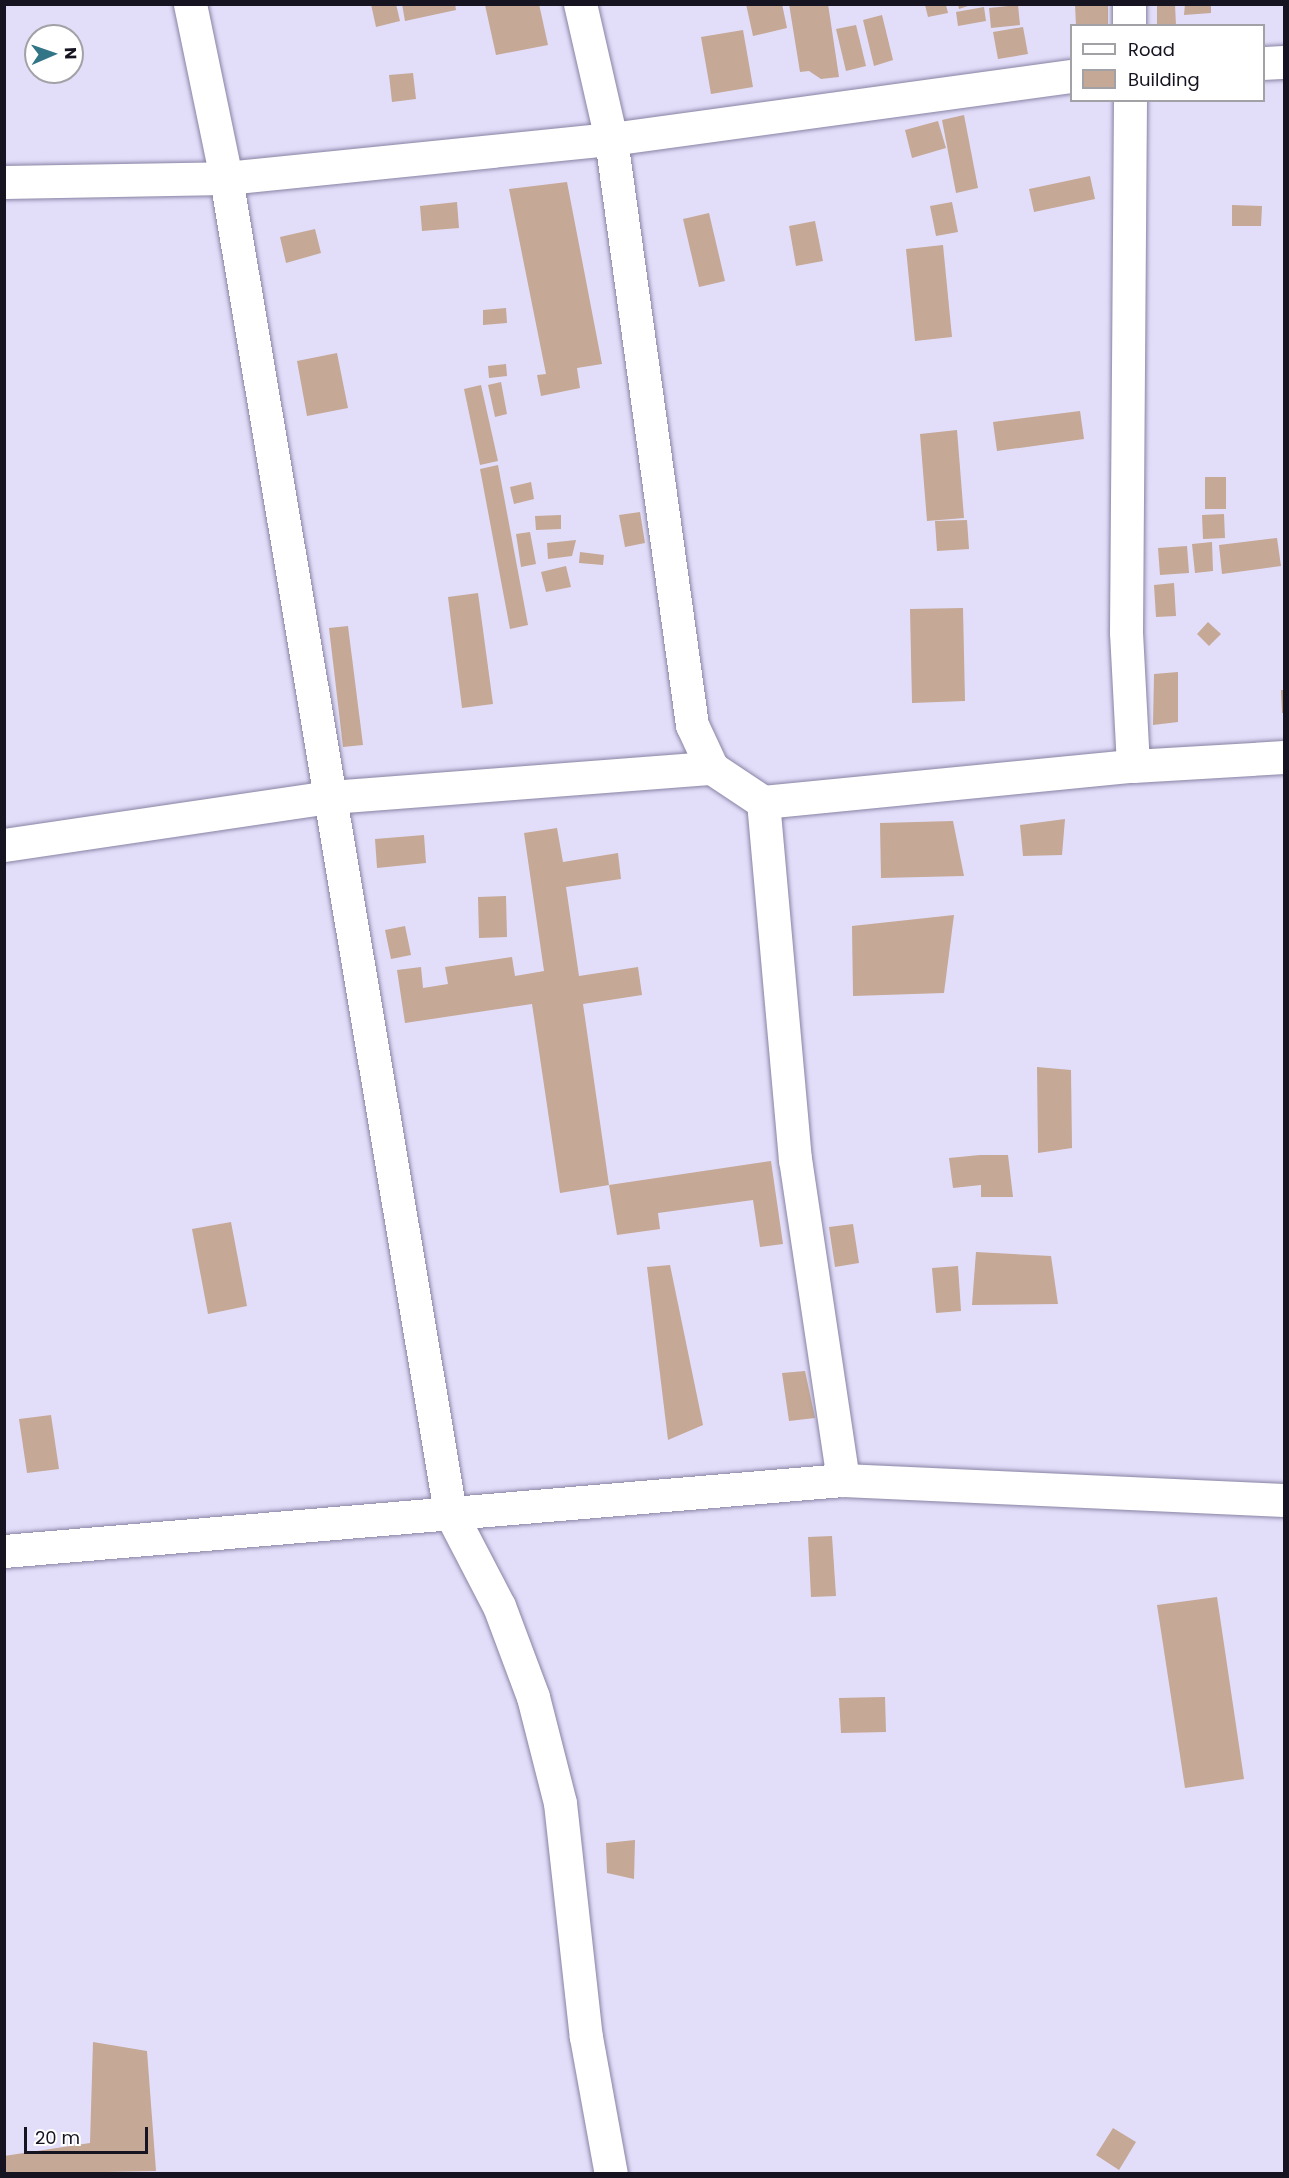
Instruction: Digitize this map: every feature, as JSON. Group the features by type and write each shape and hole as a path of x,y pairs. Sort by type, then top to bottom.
{"street":[{"path":"190,4 226,178 450,1512 499,1606 533,1697 560,1803 586,2037 611,2174"},
{"path":"580,4 611,139 692,725 712,768 763,802 1133,766 1284,757"},
{"path":"1129,4 1129,24"},
{"path":"1265,63 1284,62"},
{"path":"4,182 226,178 611,139 1070,76"},
{"path":"1130,102 1126,632 1133,766"},
{"path":"4,845 331,797 712,768"},
{"path":"763,802 795,1160 843,1480"},
{"path":"4,1551 843,1480 1284,1500"}],"building":[{"path":"371,4 396,4 400,21 376,27"},
{"path":"402,4 455,4 456,10 405,21"},
{"path":"539,4 548,45 496,55 485,5"},
{"path":"746,4 782,4 787,28 753,36"},
{"path":"789,4 828,4 839,77 821,79 809,71 800,72"},
{"path":"958,4 971,4 971,5 959,9"},
{"path":"1075,4 1108,4 1108,24 1076,24"},
{"path":"1157,4 1175,4 1176,24 1157,24"},
{"path":"1185,4 1211,4 1211,13 1184,15"},
{"path":"925,5 946,5 948,13 928,17"},
{"path":"1018,5 1020,25 991,28 989,8"},
{"path":"984,7 986,21 958,26 956,12"},
{"path":"882,15 893,60 874,66 863,20"},
{"path":"856,25 866,66 846,71 836,29"},
{"path":"1023,27 1028,54 998,59 993,32"},
{"path":"743,30 753,87 711,94 701,37"},
{"path":"413,73 416,99 392,102 389,75"},
{"path":"964,115 978,188 956,193 942,120"},
{"path":"938,121 946,148 912,158 905,130"},
{"path":"1090,176 1095,199 1034,212 1029,189"},
{"path":"567,182 602,364 577,368 580,388 541,396 537,375 546,374 509,189"},
{"path":"457,202 459,228 422,231 420,206"},
{"path":"952,202 958,232 936,236 930,206"},
{"path":"1232,205 1262,206 1261,226 1232,226"},
{"path":"709,213 725,281 699,287 683,219"},
{"path":"815,221 823,261 796,266 789,226"},
{"path":"315,229 321,253 286,263 280,237"},
{"path":"943,245 952,337 915,341 906,249"},
{"path":"506,308 507,323 483,325 483,310"},
{"path":"337,353 348,408 307,416 297,361"},
{"path":"506,364 507,376 489,378 488,366"},
{"path":"501,382 507,414 495,417 488,385"},
{"path":"481,385 498,461 480,465 464,389"},
{"path":"1080,411 1084,439 997,451 993,422"},
{"path":"957,430 964,518 927,521 920,434"},
{"path":"498,465 528,625 510,629 480,469"},
{"path":"1205,477 1226,477 1226,509 1205,509"},
{"path":"531,482 534,499 514,504 510,487"},
{"path":"640,512 645,543 625,547 619,515"},
{"path":"1224,514 1225,538 1203,539 1202,515"},
{"path":"561,515 561,529 536,530 535,516"},
{"path":"967,520 969,549 937,551 935,521"},
{"path":"530,532 536,564 521,567 516,534"},
{"path":"1277,538 1281,566 1222,574 1219,545"},
{"path":"576,540 572,556 548,559 547,543"},
{"path":"1212,542 1213,571 1195,573 1192,544"},
{"path":"1187,546 1189,573 1160,575 1158,548"},
{"path":"580,552 604,555 603,565 579,563"},
{"path":"566,566 571,587 546,592 541,572"},
{"path":"1174,583 1176,616 1156,617 1154,585"},
{"path":"478,593 493,704 462,708 448,597"},
{"path":"963,608 965,701 912,703 910,609"},
{"path":"1208,622 1221,634 1209,646 1197,634"},
{"path":"348,626 363,745 343,747 329,628"},
{"path":"1178,672 1178,722 1153,725 1154,674"},
{"path":"1281,690 1284,690 1284,713 1282,713"},
{"path":"1065,819 1062,855 1023,856 1020,825"},
{"path":"953,821 964,876 881,878 880,823"},
{"path":"557,828 563,862 618,853 621,879 566,887 579,976 638,967 642,995 583,1004 609,1185 560,1193 532,1004 405,1023 397,970 421,967 423,988 448,984 445,967 512,957 515,976 544,971 524,833"},
{"path":"424,835 426,863 377,868 375,839"},
{"path":"506,896 507,937 479,938 478,897"},
{"path":"954,915 944,993 853,996 852,926"},
{"path":"405,926 411,955 391,959 385,930"},
{"path":"1037,1067 1071,1070 1072,1148 1038,1153"},
{"path":"1008,1155 1013,1197 981,1197 981,1185 953,1188 949,1158"},
{"path":"771,1161 783,1244 760,1247 753,1200 658,1213 660,1229 617,1235 609,1185"},
{"path":"231,1222 247,1306 208,1314 192,1229"},
{"path":"853,1224 859,1263 835,1267 829,1227"},
{"path":"976,1252 1051,1256 1058,1304 972,1305"},
{"path":"670,1265 703,1425 668,1440 647,1267"},
{"path":"958,1266 961,1311 936,1313 932,1268"},
{"path":"805,1371 815,1418 789,1421 782,1373"},
{"path":"51,1415 59,1469 27,1473 19,1419"},
{"path":"832,1536 836,1596 811,1597 808,1537"},
{"path":"1217,1597 1244,1779 1185,1788 1157,1605"},
{"path":"885,1697 886,1732 841,1733 839,1698"},
{"path":"635,1840 634,1879 607,1873 606,1843"},
{"path":"93,2042 147,2051 156,2171 4,2174 4,2156 90,2143"},
{"path":"1113,2128 1136,2142 1119,2170 1096,2155"}]}
